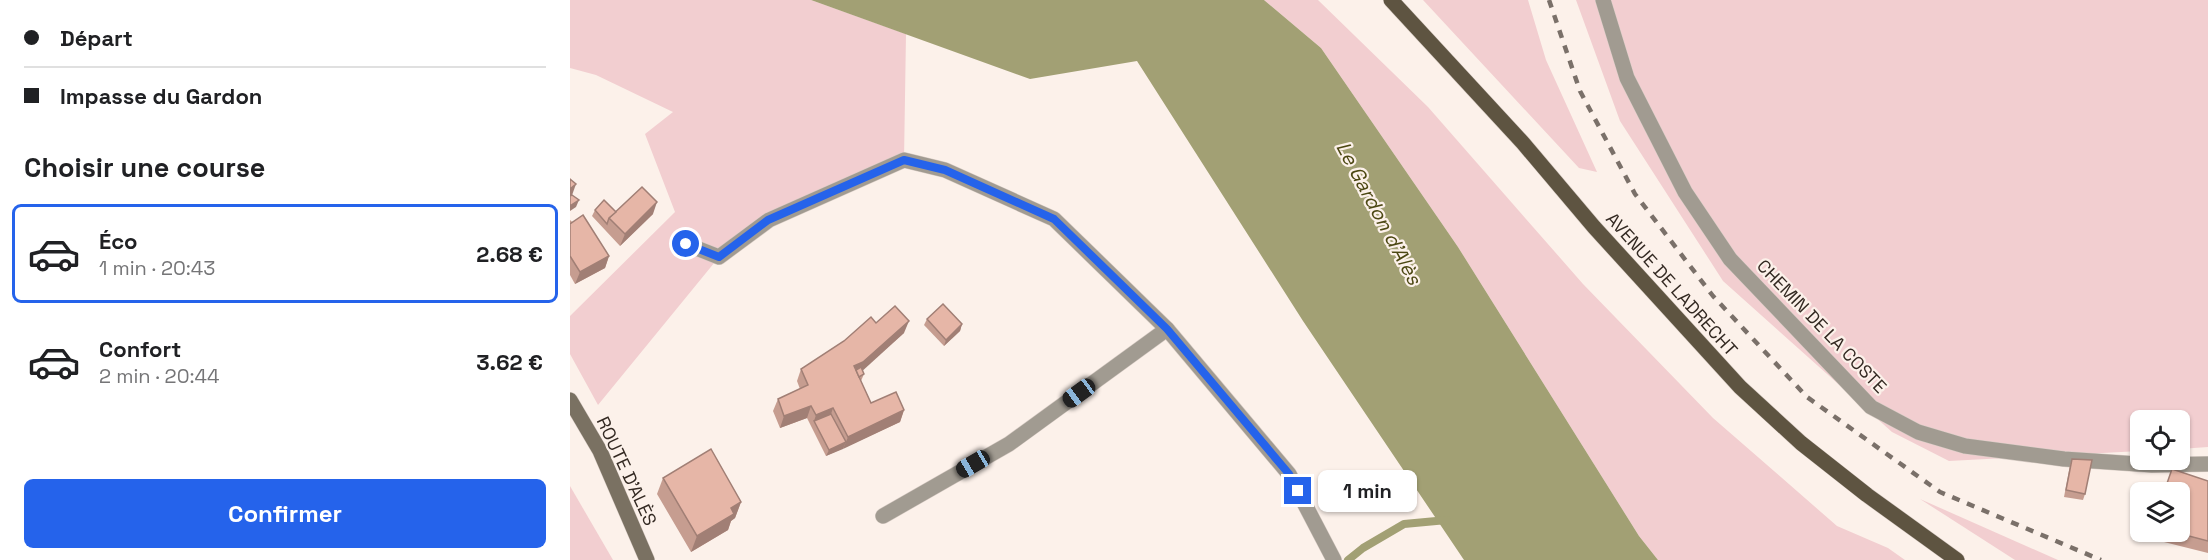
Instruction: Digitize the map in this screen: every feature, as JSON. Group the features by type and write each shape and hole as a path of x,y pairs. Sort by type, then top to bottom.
{"main road":[{"name":"AVENUE DE LADRECHT","path":"1391,0 1508,126 1594,227 1740,387 1801,443 1867,495 1957,560"},
{"name":"ROUTE D'ALÈS","path":"570,400 600,451 647,560"}],"street":[{"name":"CHEMIN DE LA COSTE","path":"1603,0 1628,78 1685,192 1730,259 1870,407 1918,432 1965,447 2064,459 2152,465 2208,464"},
{"path":"686,244 719,257 768,220 904,160 945,170 1054,219 1167,329 1289,474 1334,560"},
{"path":"883,516 1008,444 1167,329"}],"shaded area":[{"path":"570,0 811,0 906,34 904,160 769,220 719,257 598,405 570,354 570,316 675,212 645,134 673,112 596,75 570,68"},
{"path":"1264,0 1318,0 1428,107 1583,284 1713,418 1837,526 1888,548 1905,560 1658,560 1639,536 1458,247 1321,48"},
{"path":"1423,0 1528,0 1546,60 1597,172 1579,168"},
{"path":"1576,0 2208,0 2208,447 2190,448 2190,410 2130,410 2130,452 1949,461 1892,432 1723,281 1620,121"},
{"path":"570,486 613,560 570,560"},
{"path":"1920,499 2058,560 2015,560"}],"water":[{"name":"Le Gardon d'Alès","path":"811,0 1264,0 1321,48 1458,247 1639,536 1658,560 1464,560 1303,321 1137,61 1030,79"}],"building":[{"path":"570,179 576,184 570,189"},
{"path":"642,187 657,202 625,234 609,218"},
{"path":"570,196 579,200 570,206"},
{"path":"604,200 616,212 609,218 607,224 595,210"},
{"path":"583,215 609,256 580,272 570,256 570,224"},
{"path":"943,304 962,324 946,340 927,319"},
{"path":"895,306 909,321 863,362 854,366 871,403 896,392 904,410 848,437 833,408 816,415 811,406 784,416 778,399 808,385 801,369 844,341 871,317 876,323"},
{"path":"861,367 864,374 859,377 856,370"},
{"path":"831,414 846,442 829,450 814,421"},
{"path":"711,449 741,502 731,508 734,514 697,536 663,478"},
{"path":"2072,459 2092,460 2085,494 2066,490"},
{"path":"2172,470 2208,481 2208,541 2190,536 2190,482 2167,482"}],"waterway":[{"path":"1348,560 1363,548 1404,524 1447,520"}],"railway":[{"path":"1549,0 1580,91 1635,194 1713,296 1807,397 1940,492 2101,560"}],"route":[{"path":"686,244 719,257 768,220 904,160 945,170 1054,219 1167,329 1289,474 1298,491"}]}
